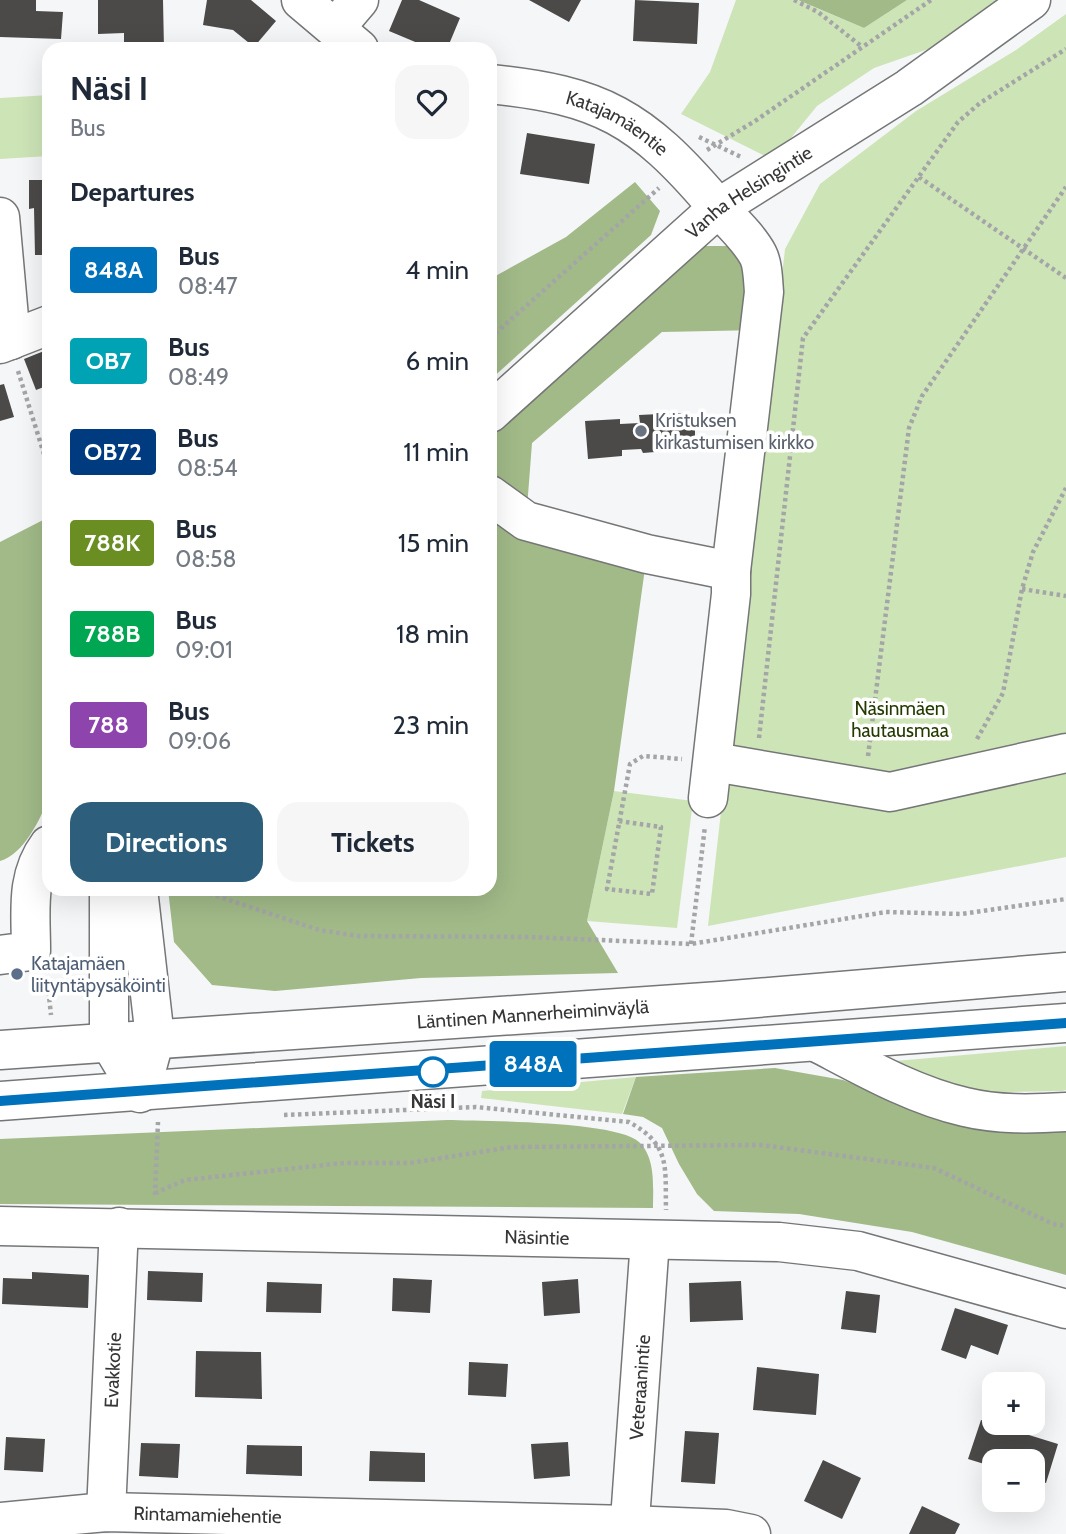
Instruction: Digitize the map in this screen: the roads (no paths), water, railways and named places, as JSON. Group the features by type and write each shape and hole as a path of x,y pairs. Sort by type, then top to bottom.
{"street":[{"path":"301,0 351,25"},
{"name":"Vanha Helsingintie","path":"497,407 718,208 909,88 1031,0"},
{"name":"Katajamäentie","path":"497,85 536,88 587,102 622,117 647,133 683,167 759,257 764,292 731,572 732,594 711,780 755,770 890,792 1066,753"},
{"path":"0,217 6,342 42,328"},
{"path":"497,500 526,521 608,544 731,572"},
{"path":"0,955 32,951 31,888 36,862 42,854"},
{"path":"110,896 108,1041 149,1107"},
{"path":"139,896 155,1038 149,1107"},
{"name":"Läntinen Mannerheiminväylä","path":"0,1050 720,1001 1066,972"},
{"path":"0,1101 149,1107 818,1043 1066,1023"},
{"path":"818,1043 887,1078 964,1107 1019,1114 1066,1112"},
{"name":"Näsintie","path":"0,1226 779,1242 858,1251 1066,1308"},
{"name":"Evakkotie","path":"106,1513 119,1227"},
{"name":"Veteraanintie","path":"629,1529 650,1240"},
{"name":"Rintamamiehentie","path":"0,1522 106,1513 629,1529 726,1529 751,1534"}],"place":[{"name":"Kristuksen kirkastumisen kirkko","path":"641,431"},
{"name":"Katajamäen liityntäpysäköinti","path":"17,974"},
{"name":"Näsi I","path":"433,1072"}],"park label":[{"name":"Näsinmäen hautausmaa","path":"900,719"}]}
